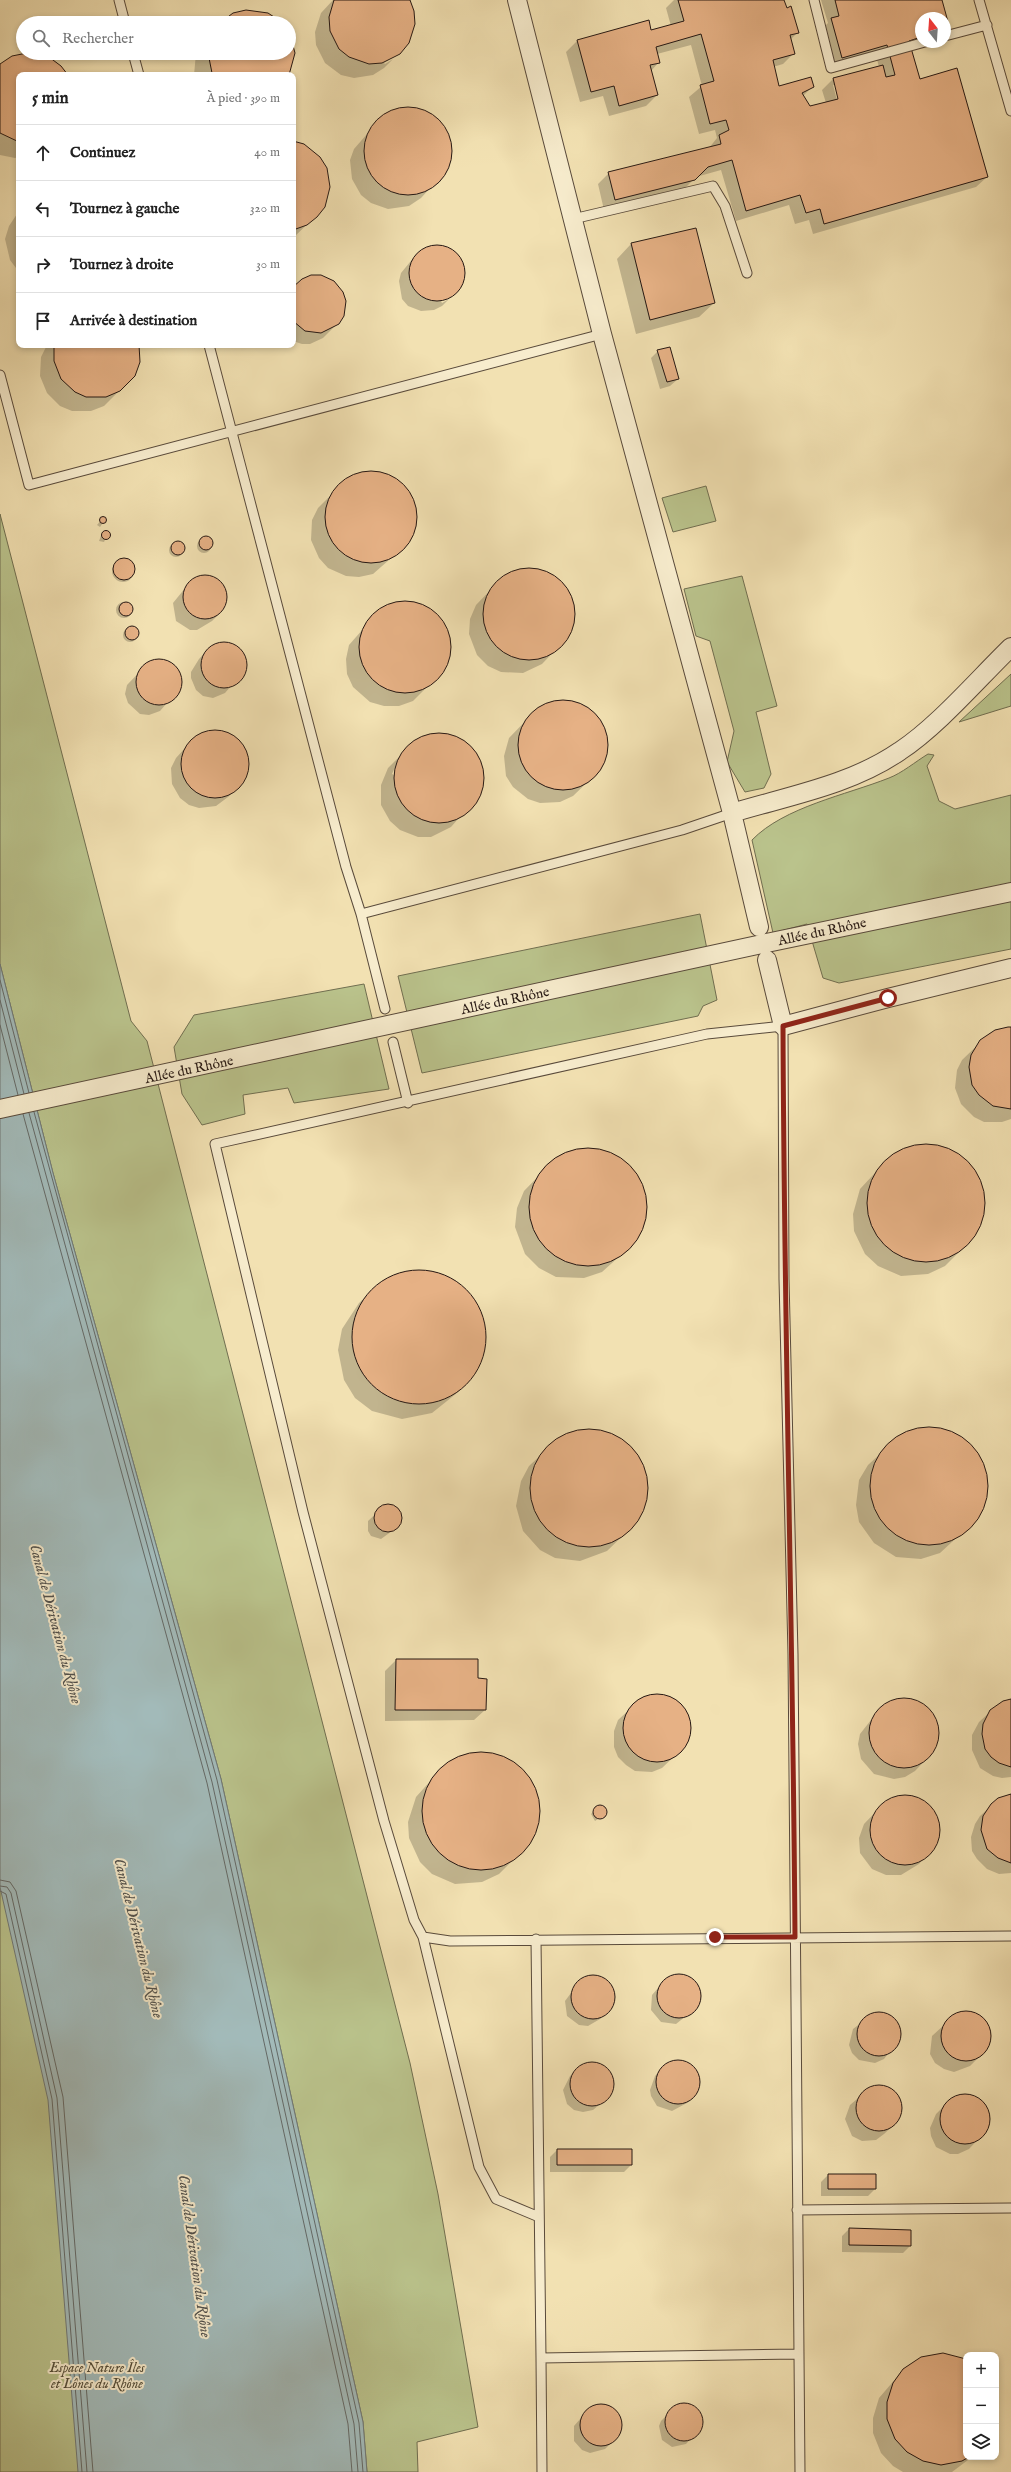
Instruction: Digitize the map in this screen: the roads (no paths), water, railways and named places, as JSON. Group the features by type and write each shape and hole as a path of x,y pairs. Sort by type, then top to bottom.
{"street":[{"path":"517,0 602,334 732,813 759,927"},
{"path":"732,813 860,774 900,751 928,728 1011,646"},
{"name":"Allée du Rhône","path":"0,1109 762,944 1011,892"},
{"path":"767,960 783,1026 888,998 1011,968"}],"lane":[{"path":"119,0 123,16"},
{"path":"814,0 831,68 915,45"},
{"path":"980,0 1011,111"},
{"path":"951,34 987,25"},
{"path":"135,60 138,72"},
{"path":"573,220 713,186 725,206 748,273"},
{"path":"0,376 29,485 602,334"},
{"path":"210,348 346,867 361,914 385,1009"},
{"path":"361,914 682,830 732,813"},
{"path":"539,2217 496,2199 479,2167 423,1937 414,1920 384,1821 303,1512 215,1144 408,1103 707,1034 783,1026 784,1280 793,1654 800,2472"},
{"path":"393,1042 408,1103"},
{"path":"423,1937 450,1941 536,1939 1011,1936"},
{"path":"536,1939 542,2472"},
{"path":"797,2210 1011,2208"},
{"path":"541,2358 798,2354"}],"water":[{"name":"Canal de Dérivation du Rhône","path":"0,964 53,1173 221,1779 363,2422 367,2472 78,2472 48,2100 0,1887"}],"park label":[{"name":"Espace Nature Îles et Lônes du Rhône","path":"97,2376"}]}
